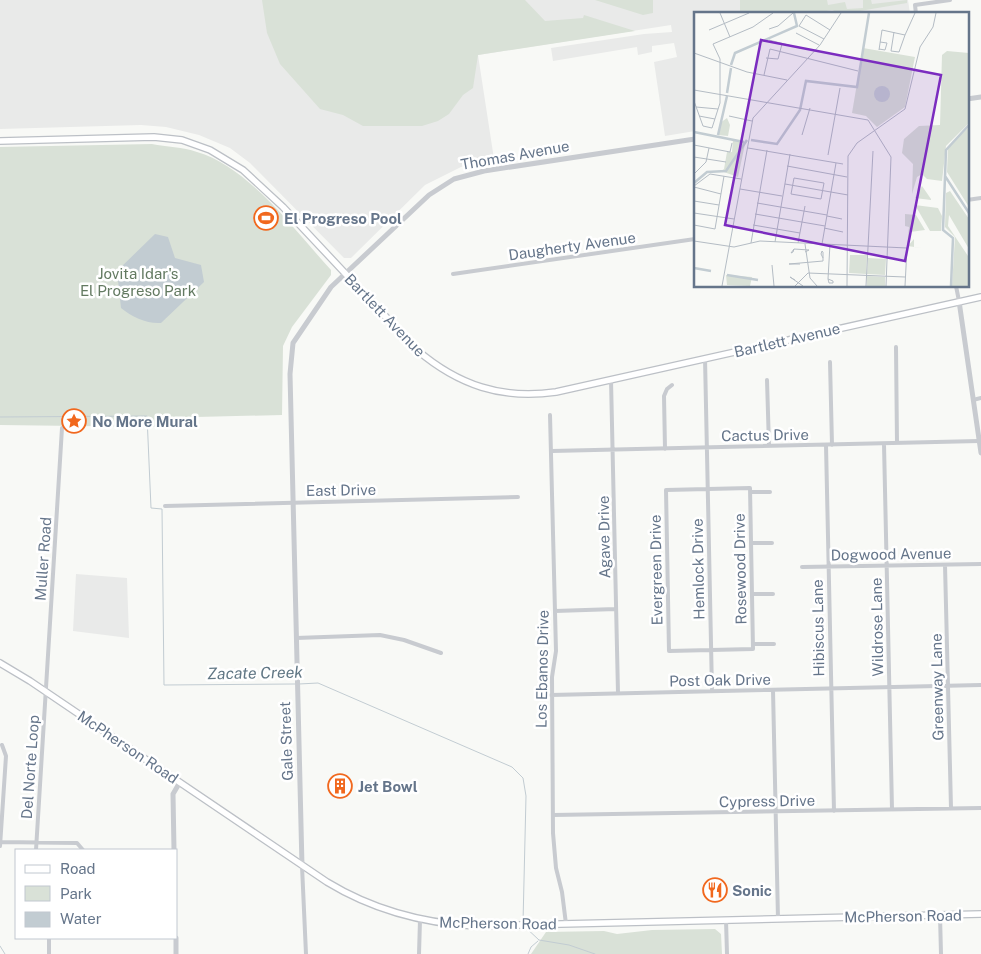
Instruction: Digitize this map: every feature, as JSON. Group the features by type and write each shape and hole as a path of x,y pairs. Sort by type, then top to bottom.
{"main road":[{"name":"Bartlett Avenue","path":"0,141 154,137 182,140 210,150 243,170 283,207 417,350 455,378 479,388 502,394 535,395 611,380 981,297"},
{"name":"McPherson Road","path":"0,663 46,691 302,866 360,900 420,920 455,925 514,925 981,914"}],"street":[{"path":"916,12 915,5 950,0"},
{"path":"968,99 981,97"},
{"name":"Thomas Avenue","path":"291,407 290,356 293,343 331,287 416,206 442,186 454,179 484,171 694,139"},
{"path":"968,200 981,198"},
{"name":"Daugherty Avenue","path":"453,274 694,239"},
{"path":"956,288 981,453"},
{"path":"896,347 897,443"},
{"name":"Hemlock Drive","path":"705,358 712,691"},
{"path":"830,362 832,445"},
{"name":"Agave Drive","path":"611,380 618,693"},
{"path":"767,380 769,446"},
{"path":"665,449 664,396 667,389 672,385"},
{"path":"973,400 981,398"},
{"name":"Gale Street","path":"291,407 297,690 306,954"},
{"name":"Los Ebanos Drive","path":"550,415 556,651 552,695 553,815 556,868 562,892 566,924"},
{"name":"Muller Road","path":"46,691 62,428"},
{"name":"Cactus Drive","path":"552,451 979,441"},
{"name":"Wildrose Lane","path":"884,444 892,809"},
{"name":"Hibiscus Lane","path":"826,445 834,810"},
{"path":"708,489 770,492"},
{"name":"Evergreen Drive","path":"708,489 666,490 669,651 711,650"},
{"name":"Rosewood Drive","path":"750,490 753,647"},
{"name":"East Drive","path":"165,506 518,497"},
{"path":"751,543 772,543"},
{"name":"Greenway Lane","path":"945,564 951,808"},
{"name":"Dogwood Avenue","path":"802,567 981,564"},
{"path":"752,594 773,594"},
{"path":"555,610 616,609"},
{"path":"296,638 380,635 404,640 442,653"},
{"path":"711,650 774,644"},
{"name":"Post Oak Drive","path":"552,695 981,685"},
{"path":"774,690 778,919"},
{"name":"Del Norte Loop","path":"36,849 46,691"},
{"path":"0,846 6,756 2,745"},
{"path":"174,849 173,794 180,782"},
{"name":"Cypress Drive","path":"553,815 981,808"},
{"path":"0,842 77,844 82,849"},
{"path":"940,915 941,954"},
{"path":"419,954 420,920"},
{"path":"726,920 727,954"},
{"path":"49,939 49,954"},
{"path":"176,939 176,954"}],"shaded area":[{"path":"0,0 908,0 910,12 694,12 694,131 665,136 654,62 677,57 674,43 652,46 652,52 638,55 637,47 553,61 551,48 644,34 672,32 671,25 478,55 494,159 461,167 425,185 351,258 344,258 250,163 230,148 199,135 166,127 141,125 0,129"},
{"path":"76,574 127,578 129,638 73,631"}],"green space":[{"path":"262,0 525,0 545,21 583,18 584,15 635,31 478,55 473,88 463,95 449,114 438,121 422,126 363,126 343,115 320,109 280,64 267,33"},
{"path":"595,0 653,0 653,13 643,15"},
{"path":"740,0 827,0 828,5 845,2 847,9 863,8 863,0 871,0 872,4 907,0 907,3 854,12 837,12 832,10 821,12 740,12"},
{"name":"Jovita Idar's El Progreso Park","path":"152,144 197,152 235,171 270,202 331,270 331,275 292,327 283,346 282,415 156,418 156,427 0,425 0,147"},
{"path":"715,929 721,934 722,954 531,954 546,932 604,931 617,934 652,930"}],"water":[{"path":"155,234 168,237 175,258 201,265 204,282 161,323 140,319 121,308 117,271"}],"waterway":[{"name":"Zacate Creek","path":"0,417 147,416 151,508 162,509 164,685 295,684"},
{"name":"Zacate Creek","path":"299,684 318,683 512,767 523,778 526,796 523,923"},
{"name":"Zacate Creek","path":"524,926 539,940 569,945 595,954"},
{"path":"528,954 531,947 538,941"},
{"path":"0,946 5,954"}],"place":[{"name":"El Progreso Pool","path":"266,218"},
{"name":"No More Mural","path":"74,421"},
{"name":"Jet Bowl","path":"340,786"},
{"name":"Sonic","path":"715,890"}]}
